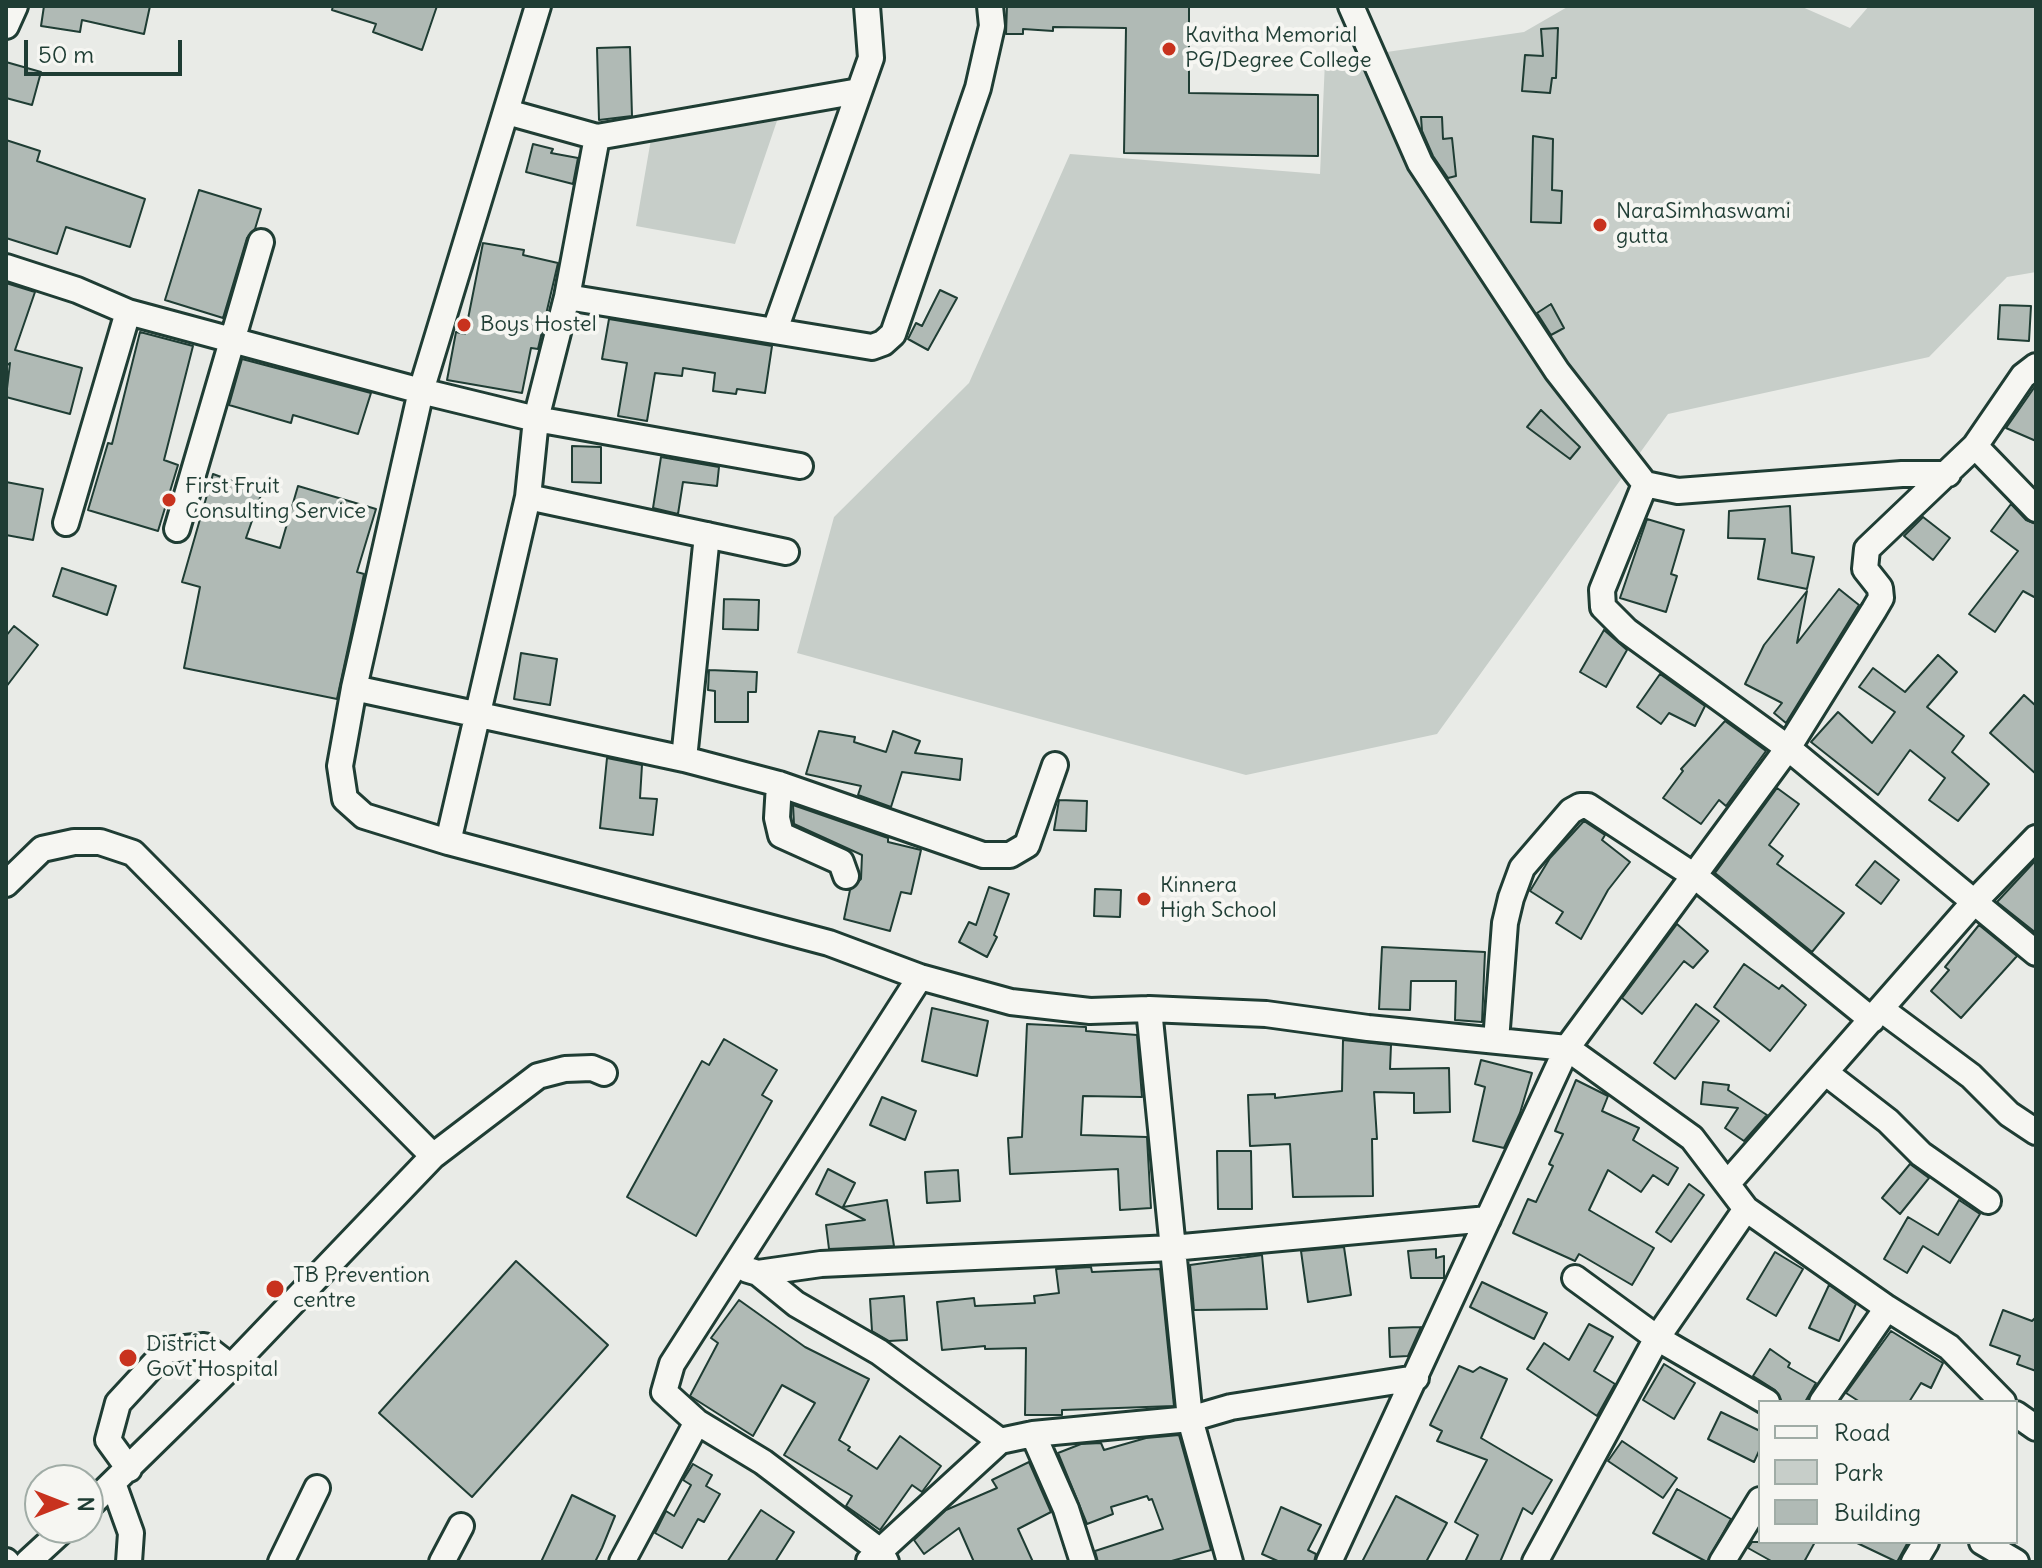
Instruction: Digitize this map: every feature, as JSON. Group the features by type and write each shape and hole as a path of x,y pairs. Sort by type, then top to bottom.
{"street":[{"path":"6,26 15,6"},
{"path":"538,6 421,391 354,688 340,766 345,799 364,816 448,842 829,943 920,977 1011,1002 1090,1011 1149,1009 1266,1014 1567,1048 1692,1138 1746,1209 1887,1308 1949,1347 2001,1400"},
{"path":"775,330 871,58 867,6"},
{"path":"567,297 872,347 893,334 978,88 992,26 990,6"},
{"path":"1351,6 1420,163 1557,371 1645,484 1678,491 1902,474 1948,474"},
{"path":"507,112 597,137 859,91"},
{"path":"448,842 528,497 536,419 567,297 597,137"},
{"path":"177,529 261,242"},
{"path":"6,267 128,312 421,391 536,419 800,466"},
{"path":"66,523 128,312"},
{"path":"1329,1562 1567,1048 1696,877 1788,748 1881,598 1880,588 1865,569 1867,549 1975,446 2023,376 2036,366"},
{"path":"1975,446 2036,509"},
{"path":"1645,484 1602,590 1603,607 1627,631 1788,748 2036,953"},
{"path":"528,497 786,552"},
{"path":"684,759 707,535"},
{"path":"354,688 477,717 508,720 684,759 779,784 983,855 1010,855 1027,845 1055,765"},
{"path":"779,784 777,818 781,835 841,862 846,876"},
{"path":"1496,1041 1505,923 1522,868 1571,811 1588,806 1696,877 1876,1014 1971,1076 2009,1114 2036,1132"},
{"path":"1727,1184 1975,901 2036,838"},
{"path":"6,884 42,849 74,842 100,842 133,853 433,1156"},
{"path":"920,977 747,1269 672,1364 664,1392 697,1422 763,1462 878,1558 1000,1441 1033,1434 1190,1419 1231,1407 1416,1378"},
{"path":"1149,1009 1190,1419 1230,1562"},
{"path":"104,1492 231,1367 433,1156 538,1076 565,1069 592,1068 604,1073"},
{"path":"1826,1073 1888,1121 1921,1154 1988,1201"},
{"path":"1535,1562 1657,1338 1746,1209"},
{"path":"747,1269 1172,1248 1488,1219"},
{"path":"747,1269 796,1304 879,1352 1000,1441"},
{"path":"1575,1278 1657,1338 1764,1400"},
{"path":"1823,1400 1887,1308"},
{"path":"129,1562 131,1533 121,1476 108,1440 118,1403 167,1350 204,1346 231,1367"},
{"path":"2018,1415 2036,1428"},
{"path":"622,1562 697,1422"},
{"path":"1033,1434 1066,1509 1083,1562"},
{"path":"281,1562 317,1488"},
{"path":"1722,1562 1758,1503"},
{"path":"442,1562 461,1526"},
{"path":"28,1562 48,1544"},
{"path":"1914,1562 1925,1544"},
{"path":"1985,1544 2016,1562"}],"green space":[{"path":"1569,6 1800,6 1850,28 1869,6 2036,6 2036,272 2007,277 1929,357 1668,414 1437,734 1246,775 797,653 834,517 969,383 1070,154 1320,174 1325,61 1524,32"},
{"path":"780,112 735,244 636,226 651,139"}],"building":[{"path":"44,6 150,6 144,34 82,20 80,32 41,26"},
{"path":"333,6 437,6 422,50 373,32 376,24 332,10"},
{"path":"1007,6 1189,6 1189,93 1318,95 1318,156 1124,153 1126,28 1053,27 1053,31 1023,29 1023,34 1006,34"},
{"path":"1558,28 1556,78 1552,78 1550,93 1522,91 1525,55 1543,56 1541,29"},
{"path":"630,47 632,116 599,120 597,48"},
{"path":"6,62 41,72 32,105 6,98"},
{"path":"1421,117 1442,117 1443,139 1452,138 1456,176 1448,178 1433,156 1422,131"},
{"path":"1533,136 1553,139 1552,190 1562,191 1561,223 1531,222"},
{"path":"6,140 40,151 37,161 145,199 130,247 66,227 57,254 6,238"},
{"path":"533,144 553,149 551,153 578,158 573,184 526,172"},
{"path":"199,190 261,209 255,229 247,238 223,318 165,300"},
{"path":"483,243 524,250 523,255 558,263 538,349 531,348 522,393 447,380 456,332 465,334"},
{"path":"6,283 35,292 15,350 82,368 70,414 6,397 10,363 6,366"},
{"path":"940,290 957,298 928,350 908,339 916,323 922,326"},
{"path":"1551,304 1564,328 1551,335 1537,313"},
{"path":"2000,305 2031,306 2029,341 1998,339"},
{"path":"609,319 772,346 765,393 737,389 736,394 713,391 715,373 683,368 682,376 655,373 647,421 618,416 627,363 602,359"},
{"path":"140,332 193,346 164,460 178,465 158,531 88,510 108,443 112,444"},
{"path":"242,359 371,393 358,434 293,415 291,423 229,405"},
{"path":"2036,385 2036,441 2006,428"},
{"path":"1541,410 1580,447 1570,459 1527,427"},
{"path":"572,446 601,447 601,483 572,482"},
{"path":"661,457 719,467 717,486 683,482 678,514 653,508"},
{"path":"213,474 262,492 246,538 280,548 298,486 376,509 357,572 364,574 337,699 184,668 200,587 182,582"},
{"path":"6,482 43,489 33,540 6,535"},
{"path":"2011,504 2026,520 2036,524 2036,598 2023,591 1995,632 1969,614 2018,551 1991,531"},
{"path":"1790,506 1792,553 1814,557 1807,589 1758,579 1765,539 1728,538 1729,511"},
{"path":"1923,517 1950,538 1933,560 1904,536"},
{"path":"1647,519 1684,530 1671,574 1677,576 1666,612 1620,598"},
{"path":"62,568 116,586 107,615 53,596"},
{"path":"1839,589 1859,605 1786,723 1774,713 1782,703 1745,684 1764,645 1807,591 1797,643"},
{"path":"724,599 759,600 758,630 723,629"},
{"path":"14,626 38,645 6,687 6,636"},
{"path":"1604,630 1627,650 1606,687 1580,672"},
{"path":"521,653 557,659 550,705 514,699"},
{"path":"1938,655 1957,672 1927,707 1964,736 1952,752 1989,784 1958,821 1929,800 1945,778 1910,750 1878,795 1811,742 1838,712 1872,743 1895,712 1859,687 1873,668 1905,692"},
{"path":"709,670 757,672 756,692 748,692 748,722 715,722 715,691 708,690"},
{"path":"1660,674 1705,706 1695,726 1669,713 1661,724 1637,707"},
{"path":"2024,695 2036,706 2036,774 1990,733"},
{"path":"1725,721 1766,751 1726,806 1719,800 1701,824 1663,798 1683,771 1681,769"},
{"path":"819,731 855,737 854,742 886,752 893,731 920,741 915,753 962,759 960,780 902,772 891,807 858,795 861,786 806,774"},
{"path":"607,758 642,765 640,798 657,799 653,835 600,828"},
{"path":"1777,788 1799,804 1769,845 1783,856 1777,864 1844,913 1812,952 1715,873"},
{"path":"1059,800 1087,801 1086,831 1054,830"},
{"path":"793,805 888,838 888,842 921,850 911,894 901,892 890,931 844,919 850,890 861,879 862,855 794,824"},
{"path":"1584,821 1605,835 1602,840 1630,862 1608,890 1581,939 1556,923 1563,912 1530,891 1550,858"},
{"path":"2036,860 2036,933 1997,902"},
{"path":"1875,861 1899,880 1881,904 1856,885"},
{"path":"989,887 1009,894 994,935 997,937 987,957 959,942 969,922 976,925"},
{"path":"1095,889 1121,890 1120,917 1094,916"},
{"path":"1677,924 1708,951 1693,968 1684,961 1642,1014 1622,998"},
{"path":"1979,925 2017,956 1961,1018 1931,991 1949,970 1945,967"},
{"path":"1382,947 1485,952 1482,1022 1455,1020 1456,981 1411,981 1410,1010 1379,1009"},
{"path":"1744,964 1779,989 1782,985 1806,1005 1770,1051 1714,1007"},
{"path":"1696,1004 1719,1021 1675,1079 1654,1063"},
{"path":"932,1008 988,1021 977,1076 922,1061"},
{"path":"1027,1024 1086,1027 1086,1031 1137,1035 1142,1097 1083,1096 1081,1135 1147,1137 1151,1208 1120,1210 1118,1169 1010,1174 1008,1138 1022,1137"},
{"path":"724,1039 777,1070 762,1095 772,1101 696,1236 627,1197 702,1061 709,1065"},
{"path":"1343,1040 1391,1045 1390,1069 1449,1068 1450,1112 1414,1113 1414,1093 1374,1092 1377,1139 1372,1139 1373,1196 1293,1197 1290,1144 1250,1146 1248,1095 1275,1094 1275,1098 1342,1091"},
{"path":"1481,1060 1532,1073 1520,1113 1504,1148 1473,1141 1485,1087 1475,1084"},
{"path":"1576,1080 1608,1096 1602,1111 1639,1128 1633,1140 1678,1168 1668,1185 1653,1175 1641,1192 1608,1170 1589,1210 1654,1248 1632,1285 1579,1254 1575,1261 1513,1233 1528,1199 1536,1202 1553,1166 1549,1164 1563,1134 1555,1131"},
{"path":"1703,1082 1729,1085 1728,1090 1767,1115 1744,1141 1725,1128 1738,1108 1701,1104"},
{"path":"882,1097 916,1111 905,1140 870,1125"},
{"path":"1217,1151 1251,1151 1252,1209 1218,1209"},
{"path":"1910,1164 1929,1178 1900,1214 1882,1198"},
{"path":"828,1169 855,1183 843,1207 887,1200 894,1246 829,1249 826,1225 865,1220 816,1194"},
{"path":"958,1170 960,1201 927,1203 925,1172"},
{"path":"1689,1184 1704,1195 1671,1242 1656,1232"},
{"path":"1959,1200 1980,1214 1950,1263 1923,1246 1907,1273 1884,1259 1908,1217 1938,1235"},
{"path":"1344,1247 1351,1295 1308,1302 1301,1251"},
{"path":"1436,1249 1436,1258 1444,1256 1444,1278 1411,1278 1408,1251"},
{"path":"1775,1252 1803,1269 1776,1316 1747,1299"},
{"path":"1262,1255 1267,1309 1194,1310 1190,1265"},
{"path":"516,1261 608,1345 472,1497 379,1413"},
{"path":"1091,1267 1092,1272 1160,1269 1174,1406 1062,1410 1062,1415 1025,1415 1026,1348 985,1349 985,1346 942,1350 937,1302 974,1298 975,1306 1035,1303 1034,1296 1059,1293 1056,1269"},
{"path":"1482,1282 1547,1313 1534,1339 1470,1307"},
{"path":"1829,1285 1856,1304 1839,1341 1809,1328"},
{"path":"904,1296 907,1340 889,1341 872,1331 870,1299"},
{"path":"739,1300 805,1347 869,1379 839,1440 850,1447 848,1450 877,1469 900,1436 941,1466 922,1492 912,1485 880,1530 846,1506 852,1496 784,1455 815,1403 782,1385 753,1436 690,1396 718,1343 711,1338"},
{"path":"2003,1310 2032,1321 2036,1317 2036,1371 2017,1364 2020,1356 1990,1345"},
{"path":"1589,1324 1613,1337 1594,1371 1615,1384 1597,1416 1527,1369 1544,1343 1569,1360"},
{"path":"1421,1327 1408,1356 1390,1357 1389,1328"},
{"path":"1891,1331 1943,1363 1931,1388 1921,1383 1910,1400 1857,1400 1846,1393"},
{"path":"1770,1349 1790,1363 1788,1367 1816,1383 1806,1400 1781,1400 1775,1390 1753,1376"},
{"path":"1664,1364 1695,1383 1674,1419 1643,1400"},
{"path":"1459,1366 1473,1372 1480,1367 1507,1379 1481,1438 1552,1480 1532,1514 1523,1508 1500,1562 1465,1562 1478,1535 1455,1522 1487,1460 1437,1441 1442,1431 1430,1425"},
{"path":"1721,1412 1758,1430 1758,1453 1754,1462 1708,1439"},
{"path":"1179,1435 1211,1550 1168,1562 1098,1562 1095,1551 1163,1529 1152,1499 1149,1500 1147,1496 1111,1507 1113,1514 1087,1524 1058,1453 1081,1444 1101,1443 1104,1450 1146,1438"},
{"path":"1622,1441 1677,1478 1663,1498 1608,1461"},
{"path":"1029,1462 1051,1512 1018,1529 1033,1562 974,1562 959,1528 924,1554 914,1540 946,1510 997,1488 992,1480"},
{"path":"693,1464 712,1475 706,1486 720,1494 704,1522 698,1519 682,1548 655,1533 666,1511 674,1516 691,1485 683,1480"},
{"path":"1677,1489 1731,1519 1707,1562 1653,1533"},
{"path":"572,1495 615,1516 602,1548 595,1562 541,1562"},
{"path":"1396,1496 1447,1523 1426,1562 1362,1562"},
{"path":"1281,1507 1321,1525 1308,1550 1316,1554 1314,1562 1280,1562 1262,1554"},
{"path":"761,1510 794,1532 775,1562 727,1562"},
{"path":"1752,1542 1814,1544 1804,1562 1773,1562 1748,1548"},
{"path":"1859,1544 1907,1544 1897,1562"}],"place":[{"name":"Kavitha Memorial PG/Degree College","path":"1169,49"},
{"name":"NaraSimhaswami gutta","path":"1600,225"},
{"name":"Boys Hostel","path":"464,325"},
{"name":"First Fruit Consulting Service","path":"169,500"},
{"name":"Kinnera High School","path":"1144,899"},
{"name":"TB Prevention centre","path":"275,1289"},
{"name":"District Govt Hospital","path":"128,1358"}]}
